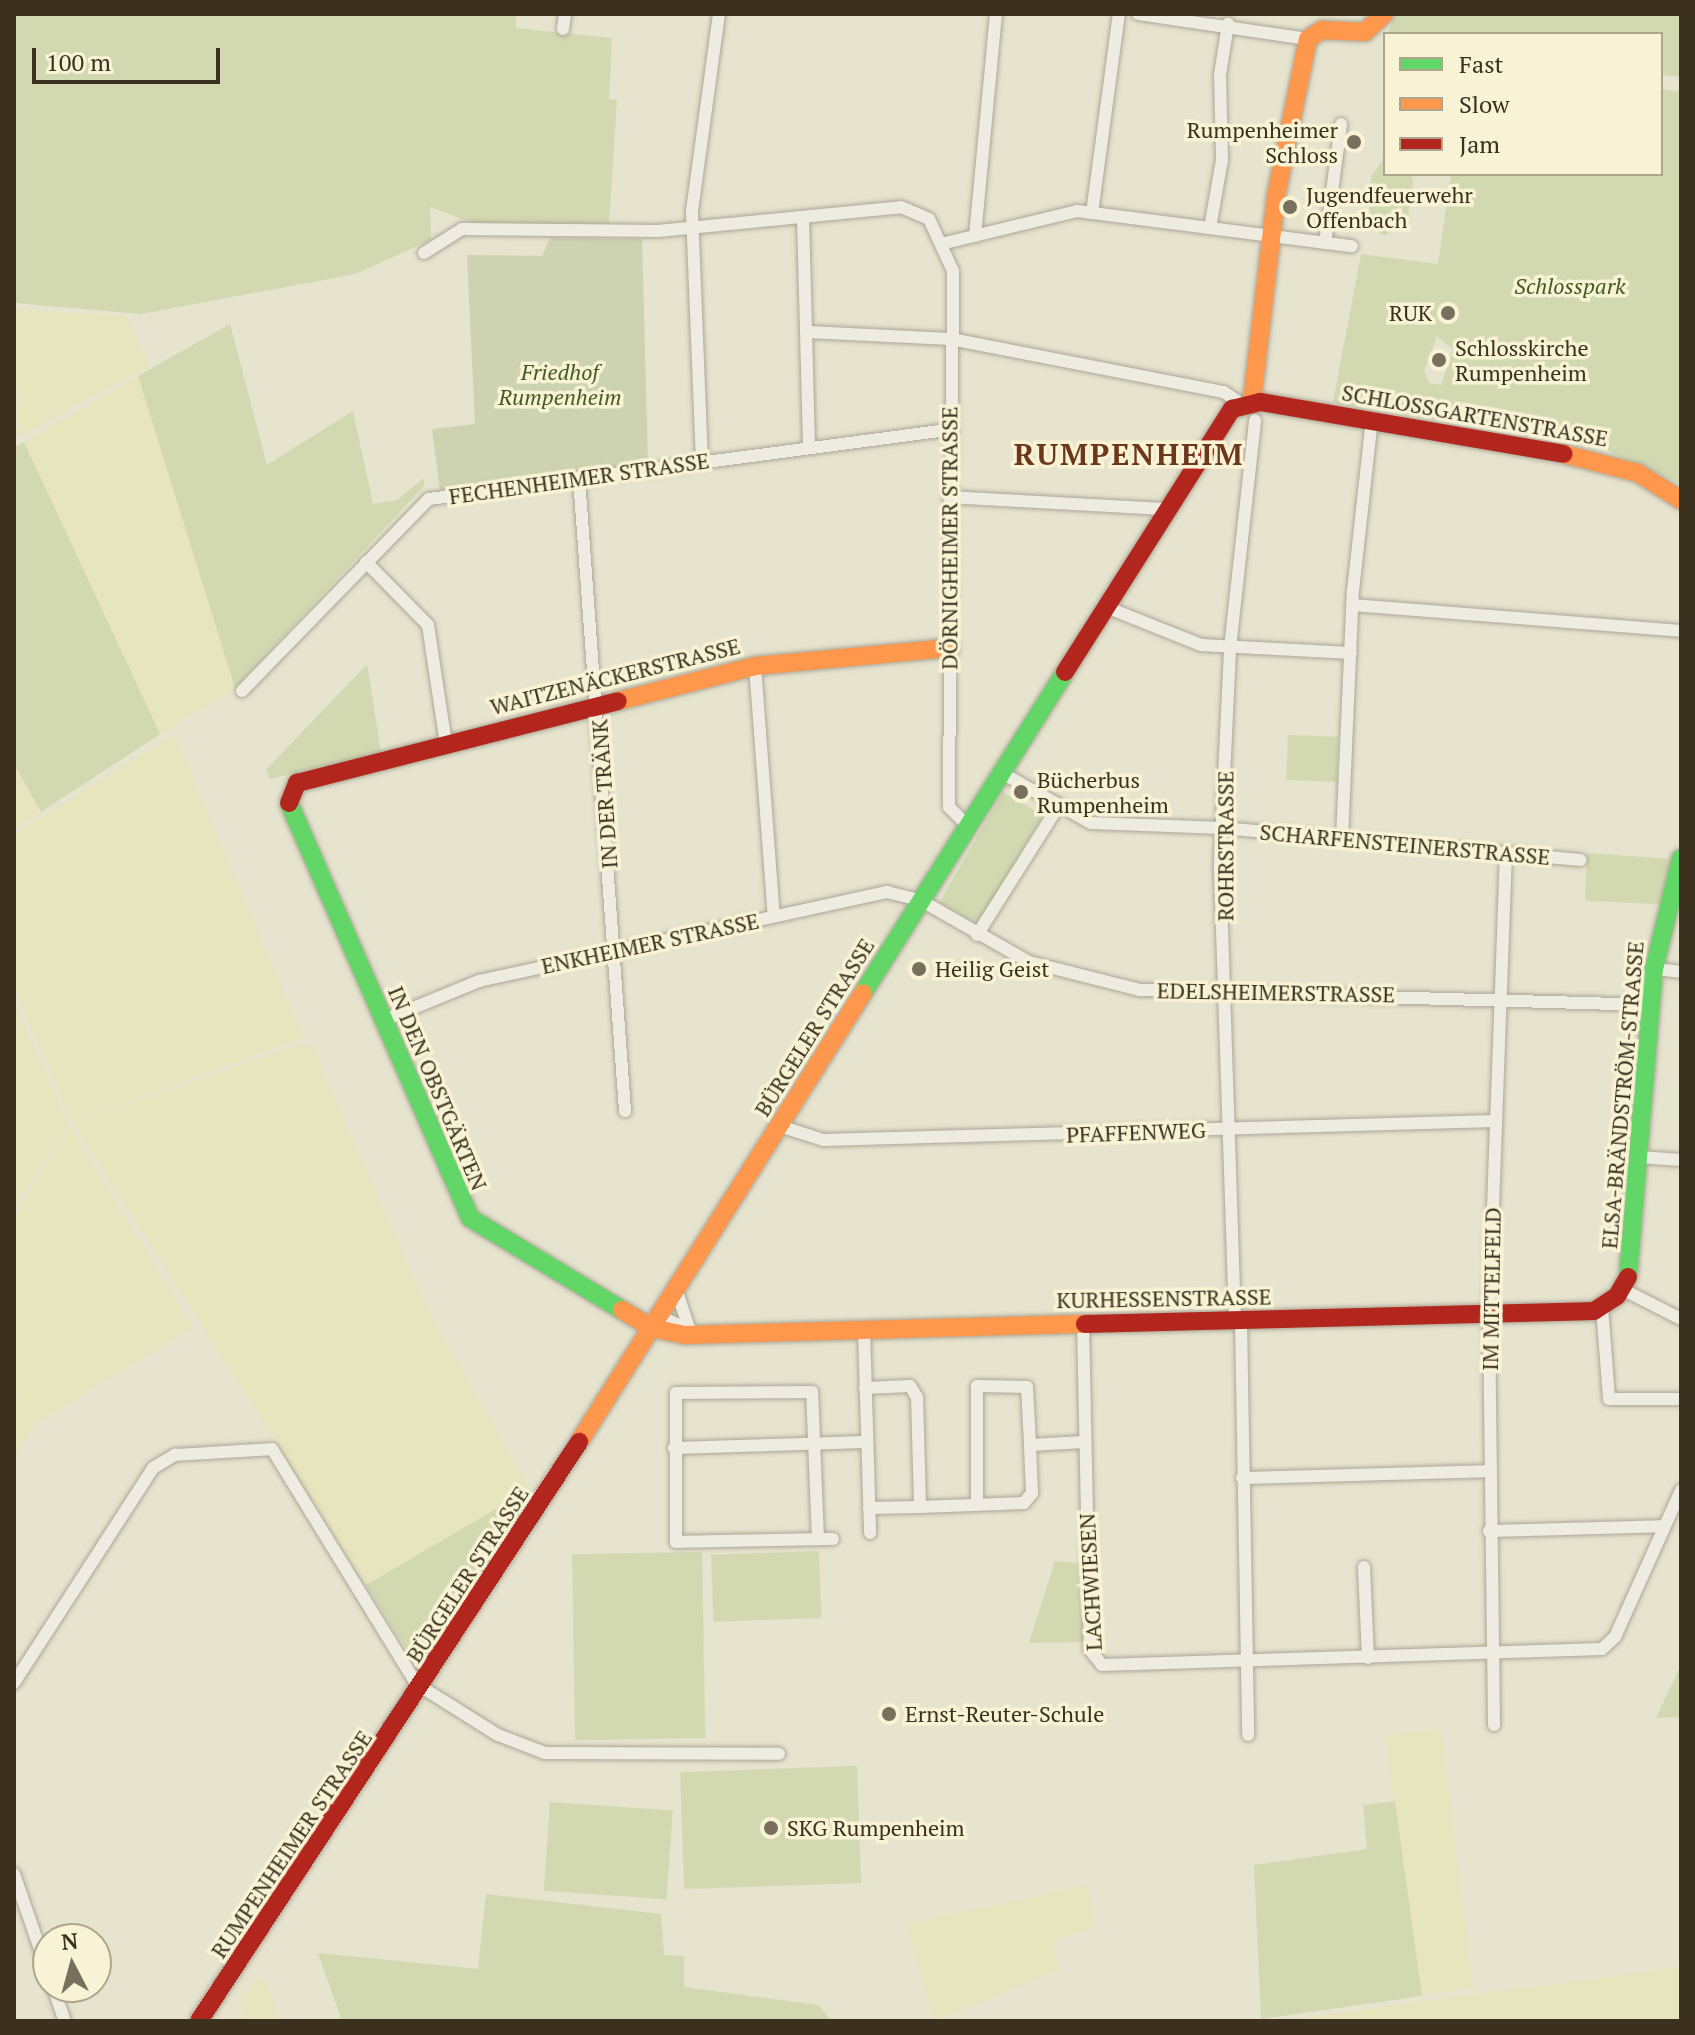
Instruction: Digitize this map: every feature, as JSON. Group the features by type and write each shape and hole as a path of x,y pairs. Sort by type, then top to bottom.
{"street":[{"path":"563,29 565,14"},
{"path":"702,462 700,346 693,228 719,14"},
{"path":"975,236 996,14"},
{"path":"1092,213 1119,14"},
{"path":"1138,14 1228,24 1308,39 1322,30 1365,32 1384,14"},
{"path":"1210,228 1222,160 1219,92 1228,24"},
{"path":"808,332 951,339 1224,392 1249,408 1271,237 1308,39"},
{"path":"1325,243 1341,124"},
{"path":"424,253 462,229 693,228 911,207 945,243 1055,213 1092,213 1352,246"},
{"path":"803,217 809,448"},
{"name":"DÖRNIGHEIMER STRASSE","path":"945,243 953,271 947,430 949,807 968,826"},
{"name":"SCHLOSSGARTENSTRASSE","path":"1249,408 1372,420 1603,461 1681,500"},
{"name":"BÜRGELER STRASSE","path":"779,1754 545,1753 506,1739 422,1690 1167,509 1249,408"},
{"name":"ROHRSTRASSE","path":"1248,1735 1230,993 1222,828 1230,648 1249,408"},
{"path":"1342,839 1352,605 1372,420"},
{"name":"FECHENHEIMER STRASSE","path":"242,691 429,499 947,430"},
{"name":"IN DER TRÄNK","path":"579,478 598,704 625,1111"},
{"path":"949,497 1167,509"},
{"path":"366,562 428,625 446,744"},
{"path":"1352,605 1681,631"},
{"path":"1106,607 1154,631 1230,648 1351,653"},
{"name":"WAITZENÄCKERSTRASSE","path":"297,783 755,666 950,648"},
{"path":"755,666 774,916"},
{"name":"SCHARFENSTEINERSTRASSE","path":"1002,773 1091,823 1222,828 1581,860"},
{"name":"IN DEN OBSTGÄRTEN","path":"297,783 288,807 467,1215 656,1322"},
{"path":"977,935 1058,807"},
{"name":"IM MITTELFELD","path":"1494,1725 1488,1471 1489,1316 1506,854"},
{"name":"ELSA-BRÄNDSTRÖM-STRASSE","path":"1622,1289 1639,1157 1654,969 1681,858"},
{"name":"ENKHEIMER STRASSE","path":"384,1020 479,981 880,892 922,901"},
{"name":"EDELSHEIMERSTRASSE","path":"922,901 1020,959 1088,981 1170,994 1499,996 1650,1005"},
{"path":"1654,969 1681,972"},
{"name":"PFAFFENWEG","path":"780,1126 823,1140 1495,1121"},
{"path":"1639,1157 1681,1160"},
{"path":"676,1289 693,1331"},
{"path":"1681,1319 1622,1289 1602,1307 1606,1396 1681,1399"},
{"name":"KURHESSENSTRASSE","path":"656,1322 693,1331 1489,1316 1602,1307"},
{"name":"LACHWIESEN","path":"1083,1323 1091,1658 1102,1665 1493,1655 1607,1646 1681,1490"},
{"path":"864,1328 870,1533"},
{"path":"869,1508 977,1505 1028,1500 1030,1445 1027,1387 977,1386 977,1505"},
{"path":"865,1388 916,1388 920,1507"},
{"path":"818,1539 816,1443 809,1390 679,1391 672,1401 676,1542 833,1539"},
{"path":"674,1448 867,1442"},
{"path":"1030,1445 1084,1442"},
{"path":"14,1683 153,1468 175,1455 272,1449 422,1690"},
{"path":"1242,1478 1488,1471"},
{"path":"1489,1531 1664,1526"},
{"path":"1364,1567 1368,1658"},
{"name":"RUMPENHEIMER STRASSE","path":"199,2021 422,1690"},
{"path":"14,1874 32,1926"}],"shaded area":[{"path":"14,309 126,316 149,366 18,436"},
{"path":"138,376 235,688 160,734 24,442"},
{"path":"174,735 303,1038 72,1122 14,988 14,834"},
{"path":"14,764 41,812 14,829"},
{"path":"14,1002 68,1124 14,1208"},
{"path":"300,1044 312,1047 426,1307 530,1489 366,1585 73,1123"},
{"path":"69,1126 193,1327 34,1424 14,1460 14,1394 21,1402 14,1390 14,1216"},
{"path":"1441,1729 1473,1988 1417,1995 1385,1736"},
{"path":"1088,1885 1095,1928 1052,1940 1059,1970 934,2021 906,1924"},
{"path":"1681,1967 1681,2021 1286,2020"},
{"path":"258,1979 267,1983 280,2021 246,2021 240,1999"}],"green space":[{"path":"14,14 516,14 516,28 612,38 609,99 617,100 609,224 473,223 430,207 431,240 355,274 141,314 14,303"},
{"path":"1395,14 1681,14 1681,77 1663,75 1663,32 1388,32"},
{"name":"Schlosspark","path":"1663,89 1681,92 1681,484 1597,446 1333,402 1361,254 1438,264 1451,176 1663,176","holes":["1437,336 1453,349 1441,385 1429,383 1424,371"]},
{"path":"1383,159 1383,176 1412,176 1408,216 1385,236 1372,227 1369,205 1371,177"},
{"name":"Friedhof Rumpenheim","path":"550,238 642,239 648,462 440,490 432,429 475,424 467,255 542,256"},
{"path":"230,324 267,465 353,411 373,504 397,500 424,478 424,486 235,688 138,376"},
{"path":"24,442 160,734 41,812 14,764 14,448"},
{"path":"367,664 381,752 270,779 266,770"},
{"path":"1288,735 1338,737 1336,782 1286,780"},
{"path":"1003,792 1043,815 979,925 940,902"},
{"path":"1587,853 1672,859 1660,904 1585,901"},
{"path":"530,1489 536,1499 432,1651 413,1660 366,1585"},
{"path":"819,1551 821,1618 713,1622 711,1555"},
{"path":"702,1552 705,1738 575,1740 572,1554"},
{"path":"1055,1561 1082,1563 1084,1642 1029,1643"},
{"path":"1681,1665 1681,1717 1656,1718"},
{"name":"SKG Rumpenheim","path":"857,1766 861,1883 684,1889 680,1772"},
{"path":"1395,1801 1422,1996 1261,2019 1254,1865 1367,1849 1363,1805"},
{"path":"550,1802 673,1811 666,1899 544,1891"},
{"path":"486,1894 661,1914 664,1955 684,1956 684,1987 818,2005 832,2021 342,2021 318,1953 478,1969"}],"traffic: fast":[{"path":"863,993 1065,672"},
{"path":"289,803 470,1218 622,1310"},
{"path":"1628,1277 1654,969 1681,858"}],"traffic: slow":[{"path":"1252,401 1276,196 1308,39 1322,30 1365,32 1384,14"},
{"path":"1564,454 1638,473 1681,500"},
{"path":"618,701 755,666 950,648"},
{"path":"579,1442 863,993"},
{"path":"622,1310 652,1328 685,1335 1085,1324"}],"traffic: jam":[{"path":"1065,672 1232,409 1260,402 1564,454"},
{"path":"289,803 297,783 618,701"},
{"path":"1085,1324 1594,1311 1617,1296 1628,1277"},
{"path":"199,2021 579,1442"}],"place":[{"name":"Rumpenheimer Schloss","path":"1354,142"},
{"name":"Jugendfeuerwehr Offenbach","path":"1290,207"},
{"name":"RUK","path":"1448,313"},
{"name":"Schlosskirche Rumpenheim","path":"1439,360"},
{"name":"Bücherbus Rumpenheim","path":"1021,792"},
{"name":"Heilig Geist","path":"919,969"},
{"name":"Ernst-Reuter-Schule","path":"889,1714"},
{"name":"SKG Rumpenheim","path":"771,1828"}],"district":[{"name":"RUMPENHEIM","path":"1129,454"}]}
